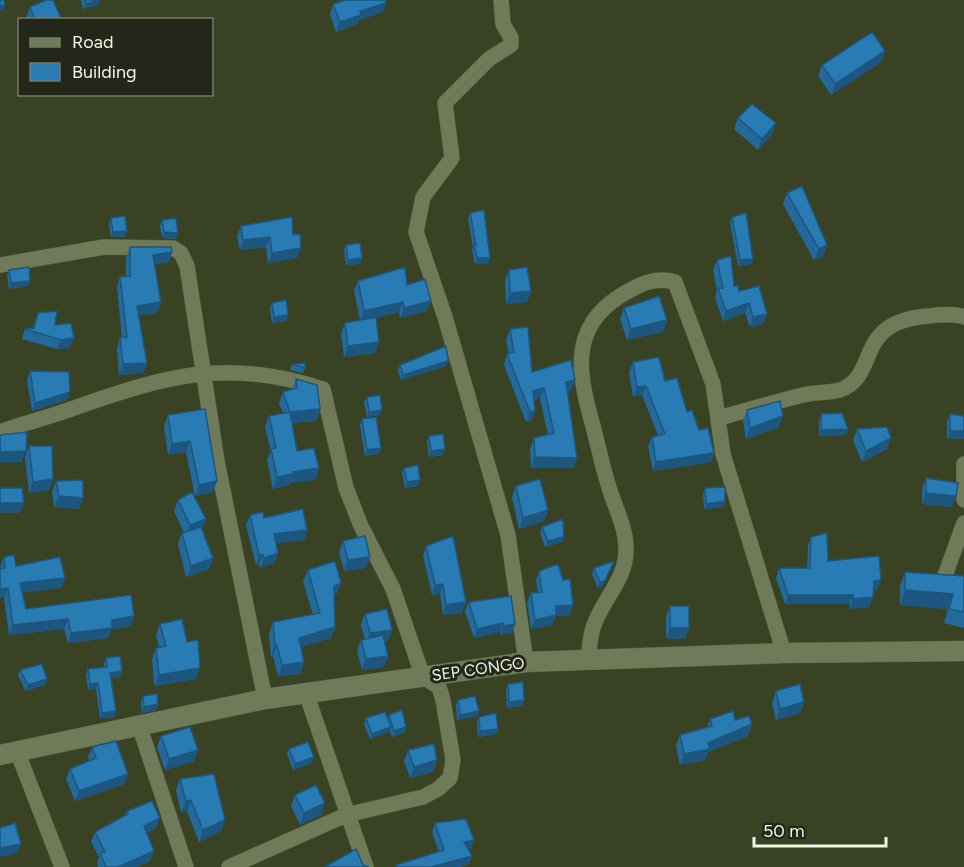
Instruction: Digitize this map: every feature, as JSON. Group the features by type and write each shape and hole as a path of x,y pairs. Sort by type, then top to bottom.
{"street":[{"path":"501,0 503,24 511,38 511,45 489,59 445,103 452,158 423,197 416,232 445,317 508,535 526,662"},
{"path":"0,265 104,247 173,248 181,254 187,266 217,461 265,699"},
{"path":"588,660 593,627 625,564 626,549 624,530 608,485 584,396 580,368 584,341 597,316 608,304 651,280 663,279 675,282 713,384 723,454 784,653"},
{"path":"719,418 806,394 839,390 850,384 865,363 879,333 895,322 944,315 964,317"},
{"path":"0,432 142,384 203,372 241,372 282,378 322,390 346,488 361,526 393,589 423,677 439,687 453,760 450,778 438,789 423,797 346,815 229,867"},
{"path":"964,464 964,500"},
{"path":"944,578 964,523"},
{"name":"SEP CONGO","path":"9,753 265,699 526,662 784,653 964,651"},
{"path":"306,693 346,815 366,867"},
{"path":"139,725 186,867"},
{"path":"9,753 62,867"}],"building":[{"path":"0,0 4,0 5,5 0,6"},
{"path":"46,0 53,0 61,18 34,18 30,7"},
{"path":"85,0 99,0 86,4"},
{"path":"346,0 385,0 386,3 360,11 361,15 340,22 333,4"},
{"path":"872,32 885,51 835,84 822,65"},
{"path":"752,104 776,123 762,139 738,118"},
{"path":"802,186 827,245 819,249 787,193"},
{"path":"484,210 490,258 477,258 470,213"},
{"path":"746,213 753,259 740,260 732,217"},
{"path":"125,216 127,231 113,232 111,218"},
{"path":"292,217 293,235 300,234 301,248 272,253 270,237 243,240 241,226"},
{"path":"176,218 178,233 164,232 162,220"},
{"path":"360,243 362,258 348,260 346,245"},
{"path":"130,247 171,247 172,252 153,255 161,302 137,306 147,363 123,364 120,338 127,337 120,277 130,276"},
{"path":"731,256 734,286 738,286 739,291 759,286 767,314 753,317 749,303 726,311 718,288 723,288 717,260"},
{"path":"29,267 30,281 11,283 9,270"},
{"path":"405,267 407,285 425,279 431,301 404,308 403,302 364,311 358,281"},
{"path":"527,267 531,291 510,293 509,270"},
{"path":"659,296 667,320 631,329 624,308"},
{"path":"286,300 288,315 274,317 272,303"},
{"path":"57,311 55,325 71,323 74,338 61,340 25,329 34,328 38,313"},
{"path":"376,317 379,342 348,346 345,323"},
{"path":"528,327 532,372 571,360 575,380 566,382 577,458 535,457 534,438 554,433 544,388 533,391 535,411 530,412 507,354 514,352 510,329"},
{"path":"446,346 448,361 403,375 400,365"},
{"path":"659,357 665,381 677,378 687,412 692,410 699,430 708,428 714,453 656,462 652,437 665,434 646,386 637,387 633,362"},
{"path":"305,363 305,368 292,364"},
{"path":"30,371 69,372 70,392 35,403"},
{"path":"296,379 317,385 320,409 290,412 283,392 297,388"},
{"path":"380,395 382,410 369,412 367,397"},
{"path":"780,401 783,416 750,428 747,410"},
{"path":"205,409 217,481 199,485 190,441 172,444 168,415"},
{"path":"290,412 297,451 314,448 319,468 277,477 271,449 276,448 269,416"},
{"path":"842,413 848,429 821,430 821,414"},
{"path":"950,414 964,416 964,431 950,431"},
{"path":"376,417 381,448 367,450 362,419"},
{"path":"887,427 891,438 866,451 857,429"},
{"path":"27,432 26,451 0,452 0,435"},
{"path":"443,434 445,449 431,451 429,436"},
{"path":"29,446 52,446 53,479 33,482"},
{"path":"418,465 420,480 407,482 404,468"},
{"path":"926,478 958,483 956,496 926,493"},
{"path":"540,479 548,510 523,518 516,486"},
{"path":"83,480 83,498 59,496 56,481"},
{"path":"725,487 725,501 706,504 705,488"},
{"path":"0,488 22,488 24,503 0,503"},
{"path":"192,492 206,519 190,525 178,500"},
{"path":"303,509 307,530 274,534 278,553 264,558 263,555 259,555 250,515 263,512 264,518"},
{"path":"563,519 564,537 548,541 542,527"},
{"path":"201,527 213,558 191,566 182,533"},
{"path":"827,533 828,561 879,556 881,580 874,581 873,597 853,599 853,595 788,595 779,568 810,568 811,537"},
{"path":"365,536 370,557 348,560 343,541"},
{"path":"453,536 466,602 446,605 443,584 435,585 426,546"},
{"path":"14,555 16,566 60,557 65,578 20,583 26,609 131,595 134,616 112,620 112,628 71,633 68,619 13,625 8,588 0,589 0,569 5,568 4,557"},
{"path":"335,561 341,583 334,586 335,627 299,638 304,662 282,665 277,645 275,645 273,622 320,613 308,570"},
{"path":"614,561 605,581 600,582 594,568"},
{"path":"558,564 563,580 570,579 573,605 556,606 556,615 535,620 531,593 542,592 539,571"},
{"path":"905,572 964,576 964,612 949,609 953,594 905,590"},
{"path":"511,596 515,624 503,626 503,623 477,629 469,602"},
{"path":"670,606 689,606 689,628 670,628"},
{"path":"387,609 392,630 370,633 365,614"},
{"path":"182,619 187,642 198,640 200,668 159,675 156,648 166,646 160,624"},
{"path":"383,635 388,656 366,659 361,640"},
{"path":"120,656 122,671 110,673 116,711 102,713 98,683 90,684 88,669 107,667 106,658"},
{"path":"42,664 47,679 28,685 20,670"},
{"path":"523,682 524,700 509,702 508,684"},
{"path":"800,684 804,702 780,709 776,691"},
{"path":"157,694 158,704 144,707 143,696"},
{"path":"475,696 479,711 460,715 458,700"},
{"path":"402,710 406,727 394,731 389,715"},
{"path":"733,711 735,720 749,716 752,724 708,743 710,749 684,754 680,735 712,726 710,719"},
{"path":"385,712 391,727 372,734 366,718"},
{"path":"496,713 498,729 480,731 479,717"},
{"path":"190,727 198,750 169,759 161,736"},
{"path":"116,741 128,774 79,791 70,769 96,758 92,747"},
{"path":"308,742 314,757 295,764 289,749"},
{"path":"434,744 437,760 414,767 408,750"},
{"path":"214,774 225,820 203,830 191,800 186,801 180,779"},
{"path":"316,785 325,803 304,813 295,795"},
{"path":"152,801 160,818 144,826 154,851 118,867 106,867 100,853 105,852 95,832 128,814 127,811"},
{"path":"466,819 474,840 464,842 472,856 431,867 397,867 396,865 444,850 435,823"},
{"path":"15,823 21,844 0,848 0,828"},
{"path":"356,849 363,865 369,867 325,867"}]}
